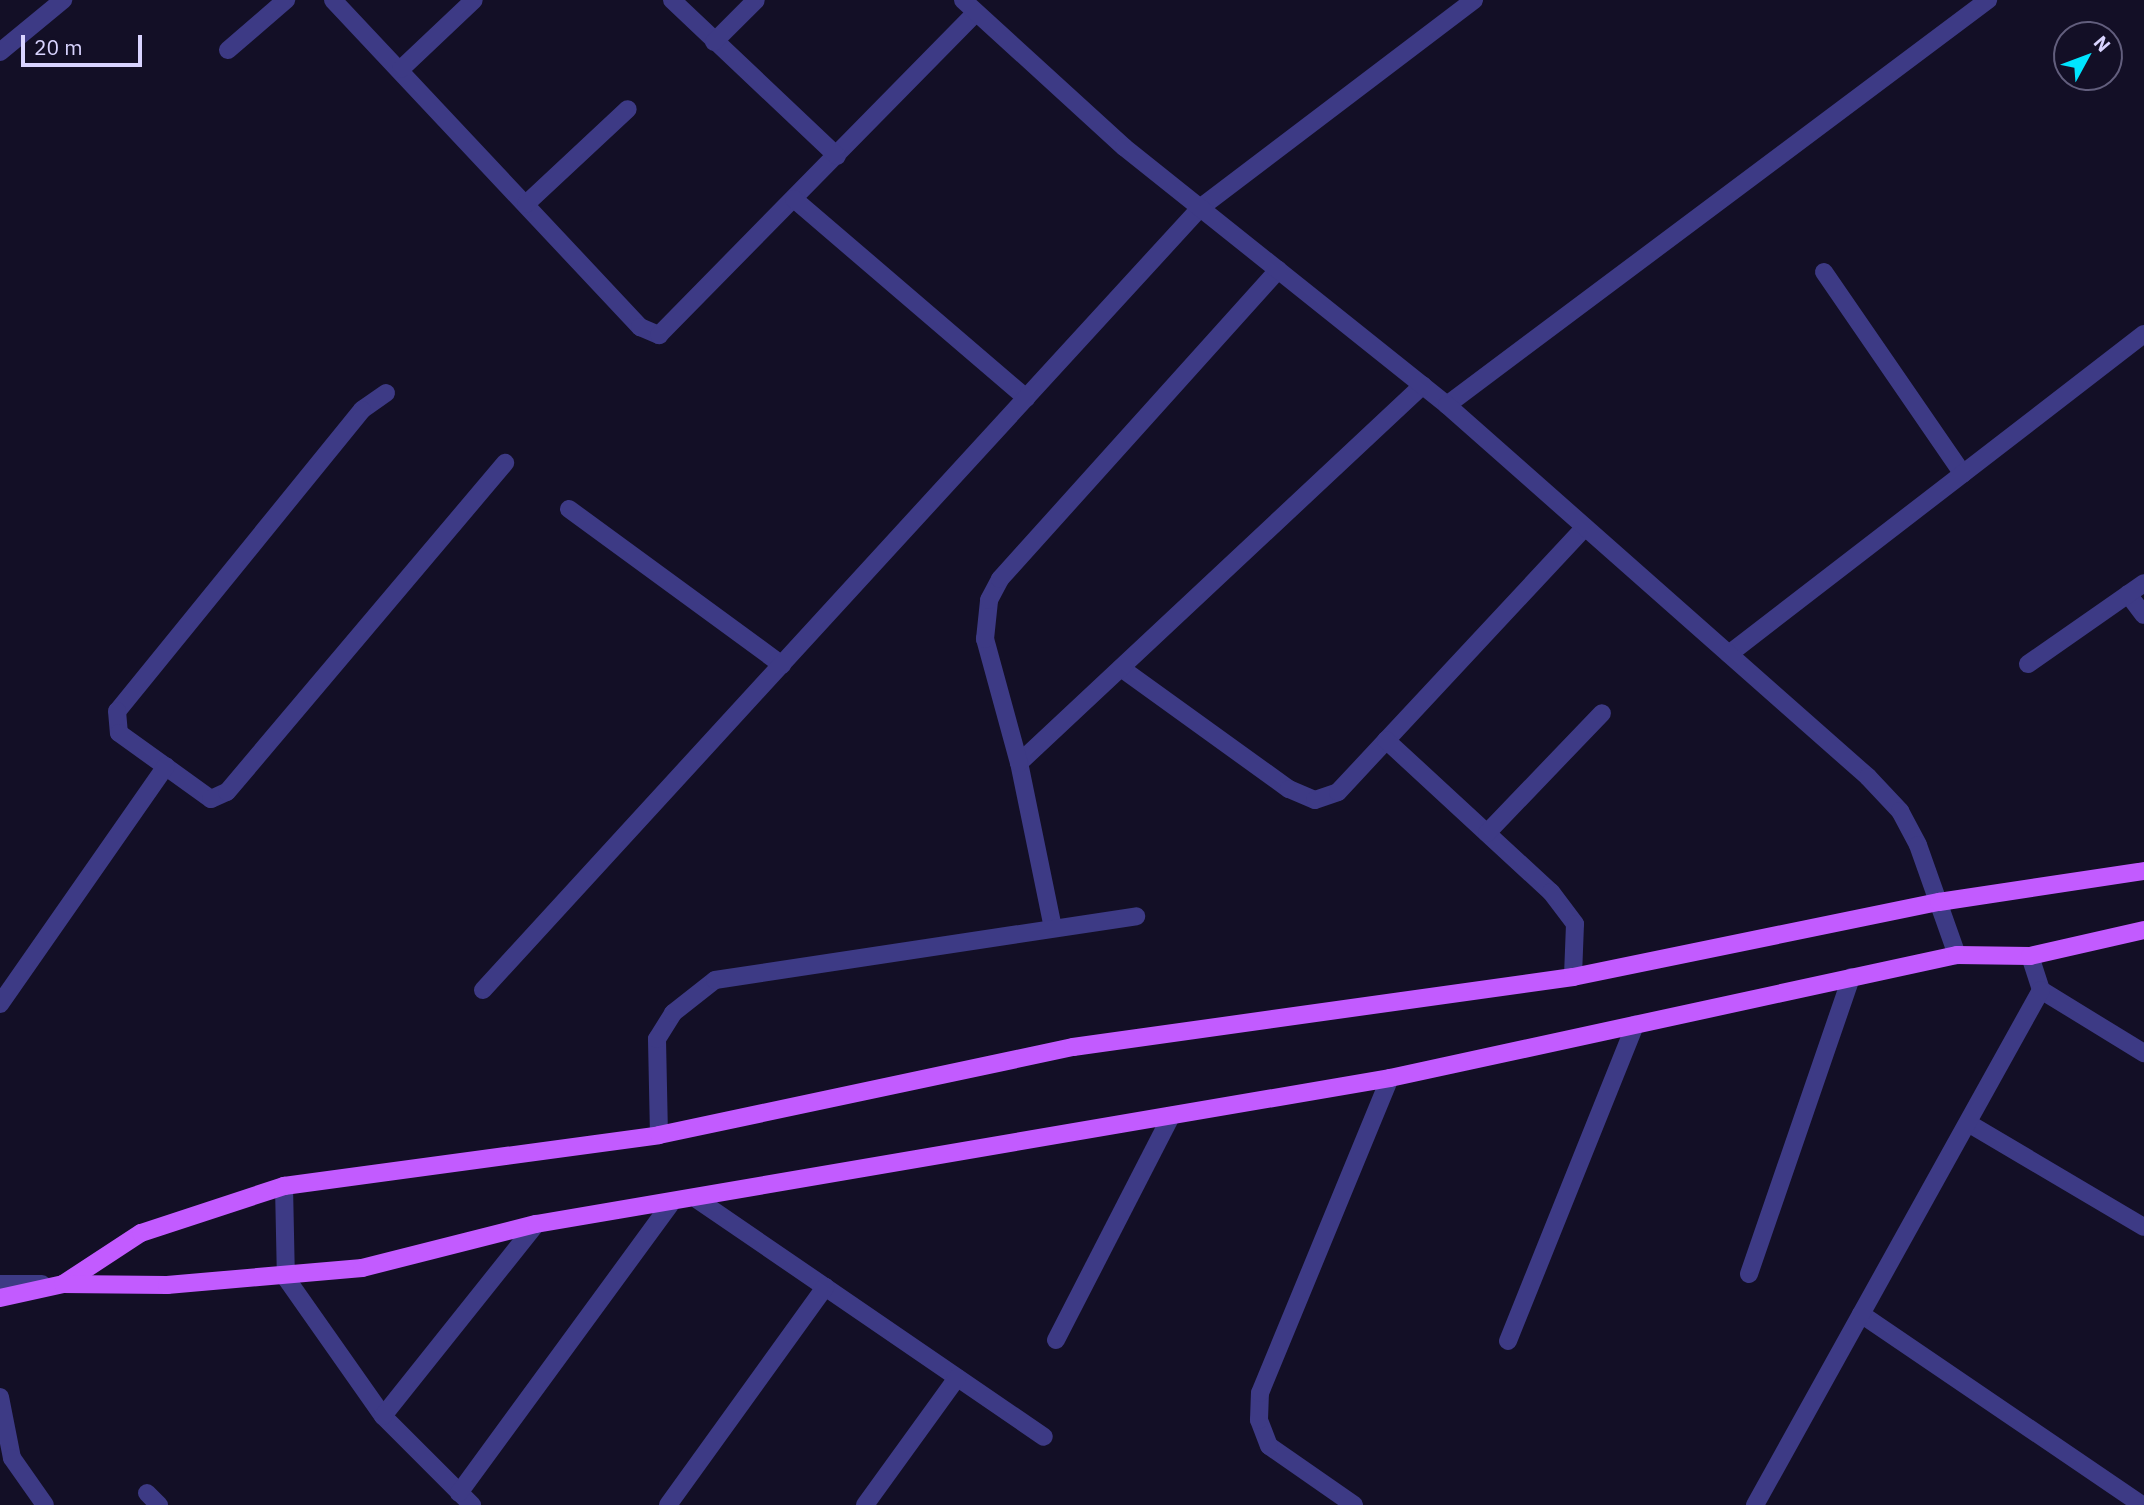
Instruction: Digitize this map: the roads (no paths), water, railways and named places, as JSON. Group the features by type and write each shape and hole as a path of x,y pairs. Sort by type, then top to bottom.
{"main road":[{"path":"63,1284 141,1233 284,1186 659,1135 1073,1047 1573,976 1939,902 2144,872"},
{"path":"0,1298 63,1284 286,1278 362,1268 536,1224 670,1205 1390,1078 1957,955 2030,956 2144,930"}],"street":[{"path":"0,52 63,0"},
{"path":"228,50 286,0"},
{"path":"333,0 401,69 640,327 659,335 837,156 969,7 1200,208 1447,405 1729,654 1900,811 1939,902 1957,955"},
{"path":"401,69 474,0"},
{"path":"672,0 837,156"},
{"path":"714,42 756,0"},
{"path":"484,990 1200,208 1474,0"},
{"path":"1447,405 1988,0"},
{"path":"526,204 628,109"},
{"path":"794,199 1026,398"},
{"path":"1053,928 1019,763 985,639 989,600 1000,579 1278,270"},
{"path":"1824,272 1963,474"},
{"path":"1729,654 2144,334"},
{"path":"1019,763 1423,385"},
{"path":"386,393 362,410 117,711 119,733 211,799 220,798 505,463"},
{"path":"569,509 782,665"},
{"path":"1121,668 1289,789 1315,800 1338,792 1586,527"},
{"path":"2028,664 2144,583"},
{"path":"2128,594 2144,615"},
{"path":"1487,833 1602,713"},
{"path":"1386,740 1551,892 1575,924 1573,976"},
{"path":"0,1004 166,766"},
{"path":"659,1135 657,1039 697,989 715,980 1136,916"},
{"path":"2030,956 2041,990 2144,1053"},
{"path":"1749,1274 1851,977"},
{"path":"1758,1504 2041,990"},
{"path":"1508,1341 1635,1025"},
{"path":"1354,1505 1269,1446 1259,1420 1260,1393 1390,1078"},
{"path":"1056,1340 1171,1116"},
{"path":"1968,1123 2144,1227"},
{"path":"284,1186 286,1278 383,1416 466,1499 670,1205"},
{"path":"698,1200 1044,1437"},
{"path":"383,1416 536,1224"},
{"path":"0,1284 63,1284"},
{"path":"668,1505 825,1287"},
{"path":"1861,1314 2141,1505"},
{"path":"865,1505 957,1378"},
{"path":"0,1397 12,1458 45,1505"}]}
